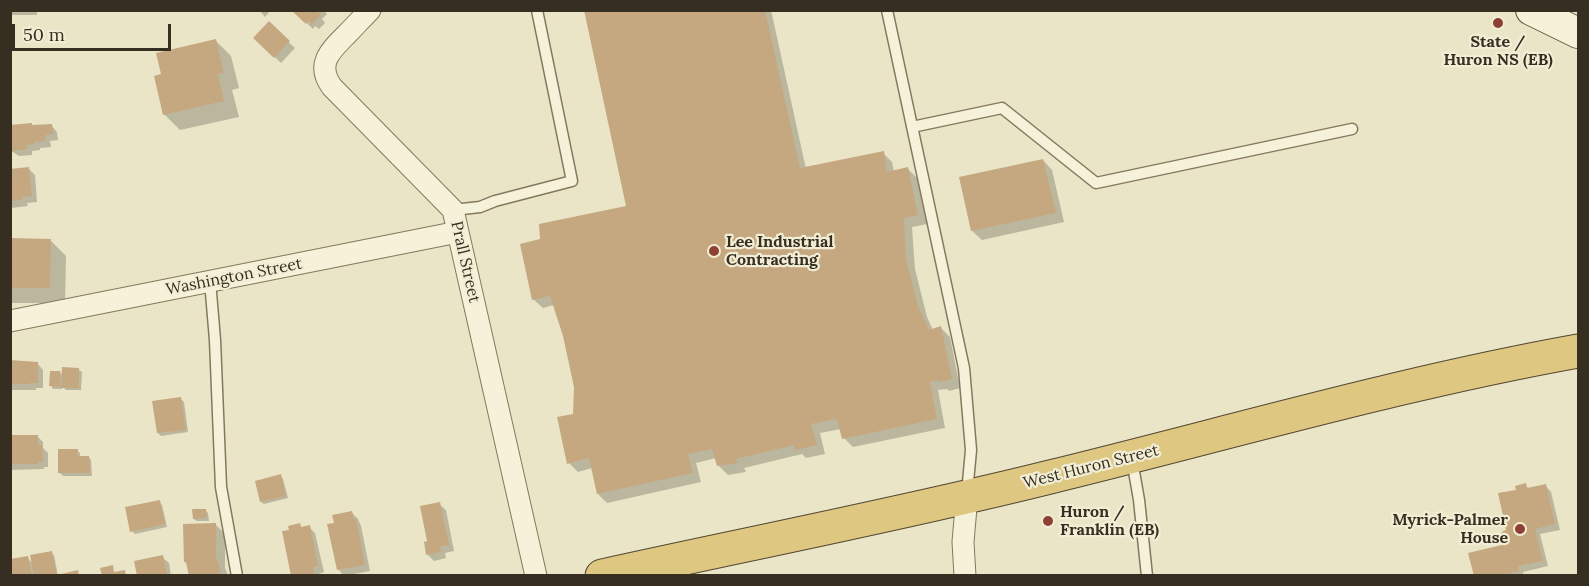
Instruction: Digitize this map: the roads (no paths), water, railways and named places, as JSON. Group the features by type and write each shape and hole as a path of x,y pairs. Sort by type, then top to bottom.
{"highway":[{"name":"West Huron Street","path":"602,576 684,562 1131,457 1388,390 1578,351"}],"main road":[{"path":"1533,11 1578,33"}],"street":[{"name":"Prall Street","path":"370,10 330,53 325,64 326,76 332,87 453,210 536,576"},
{"name":"Washington Street","path":"10,321 458,232"},
{"path":"965,576 963,542 967,496"}],"lane":[{"path":"453,210 480,207 572,181 537,10"},
{"path":"887,10 964,368 971,450 967,496"},
{"path":"912,127 1002,108 1096,183 1352,129"},
{"path":"210,281 215,340 221,486 237,576"},
{"path":"1131,457 1139,500 1147,576"}],"place":[{"name":"State / Huron NS (EB)","path":"1498,23"},
{"name":"Lee Industrial Contracting","path":"714,251"},
{"name":"Huron / Franklin (EB)","path":"1048,521"},
{"name":"Myrick-Palmer House","path":"1520,529"}]}
